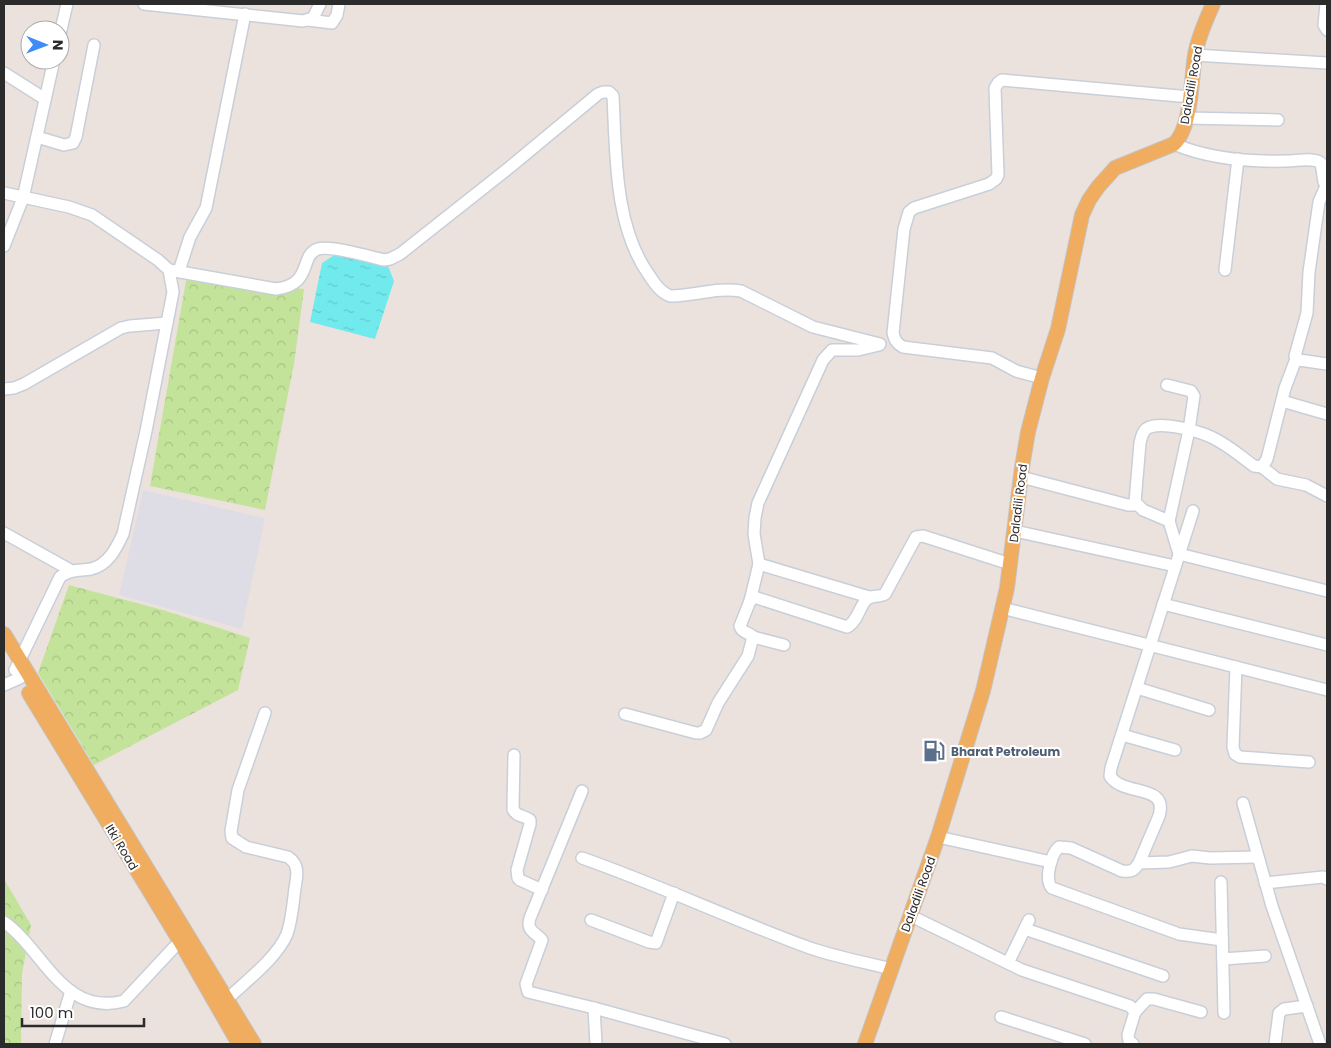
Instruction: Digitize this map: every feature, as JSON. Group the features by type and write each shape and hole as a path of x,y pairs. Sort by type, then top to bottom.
{"main road":[{"name":"Daladili Road","path":"868,1044 891,969 938,837 983,691 1010,564 1028,432 1042,378 1058,329 1082,216 1089,200 1116,168 1174,144 1179,139 1184,130 1195,55 1200,36 1213,4"},
{"path":"4,634 18,670 226,1000 245,1043"},
{"name":"Itki Road","path":"4,651 18,670 180,941 245,1043"}],"street":[{"path":"63,20 67,4"},
{"path":"144,4 332,23 337,15 339,4"},
{"path":"308,20 316,14 320,4"},
{"path":"1326,4 1324,26 1327,30"},
{"path":"4,685 18,670 57,581 66,572 92,568 102,564 118,546 123,534 167,323 173,292 174,271 206,208 246,14"},
{"path":"37,137 64,144 73,142 76,137 94,45"},
{"path":"1195,55 1327,63"},
{"path":"4,246 24,198 52,70"},
{"path":"4,74 46,99"},
{"path":"1042,378 1016,371 992,358 903,347 895,340 894,333 905,220 909,212 914,208 989,184 996,179 998,175 994,98 995,88 998,83 1006,80 1069,88 1190,97"},
{"path":"4,193 70,207 92,215 174,271 276,289 288,287 299,280 311,255 318,249 329,248 384,260 395,257 510,167 598,94 609,92 613,96 614,139 627,230 637,255 658,288 670,296 710,291 741,291 812,327 880,344"},
{"path":"1186,118 1278,120"},
{"path":"1174,144 1201,154 1238,160 1319,161 1322,168 1326,186 1319,202 1309,272 1306,313 1296,350 1296,359 1288,376 1267,459 1262,467"},
{"path":"1225,270 1238,160"},
{"path":"4,389 24,384 121,328 167,323"},
{"path":"784,645 753,637 743,632 740,626 750,601 758,564 754,534 758,503 823,360 832,350 858,350 895,340"},
{"path":"1296,359 1327,364"},
{"path":"1166,385 1193,393 1194,400 1168,520 1179,554"},
{"path":"1282,401 1327,414"},
{"path":"1137,506 1135,498 1140,443 1142,434 1146,429 1153,426 1189,430 1211,437 1254,466 1262,467 1277,478 1306,485 1327,496"},
{"path":"1021,477 1137,506 1168,520"},
{"path":"1193,511 1110,776 1117,785 1157,797 1162,808 1135,870 1130,872 1122,871 1064,847 1059,847 1055,850 1047,880 1052,888 1179,934 1222,940"},
{"path":"1014,531 1175,566"},
{"path":"4,533 72,571"},
{"path":"758,564 869,597 885,594 913,540 920,535 1010,564"},
{"path":"1179,554 1327,591"},
{"path":"750,601 754,597 847,627 852,623 869,597"},
{"path":"1163,604 1327,645"},
{"path":"1002,608 1327,690"},
{"path":"624,714 696,732 703,732 706,730 718,703 748,656 753,637"},
{"path":"1236,667 1233,730 1235,754 1240,757 1309,762"},
{"path":"1137,688 1209,710"},
{"path":"226,1000 269,959 284,940 289,926 297,870 293,860 288,857 246,847 232,838 231,831 238,790 265,713"},
{"path":"1122,735 1175,750"},
{"path":"514,755 513,809 518,815 530,820 518,870 518,878 542,890"},
{"path":"582,791 528,923 531,932 542,940 526,984 526,989 532,994 594,1008 725,1044"},
{"path":"1243,803 1265,883 1320,1044"},
{"path":"938,837 1051,862"},
{"path":"1139,863 1169,862 1192,856 1210,858 1257,857"},
{"path":"582,858 624,872 811,948 891,969"},
{"path":"1265,883 1323,877 1327,879"},
{"path":"1220,882 1224,1013"},
{"path":"591,920 653,944 658,939 674,893"},
{"path":"910,916 1036,975 1130,1006 1135,1012"},
{"path":"4,922 14,930 60,984 84,999 97,1003 114,1004 124,1001 180,941"},
{"path":"1008,963 1027,924 1163,976"},
{"path":"1223,959 1265,956"},
{"path":"55,1044 71,991"},
{"path":"1130,1043 1128,1035 1135,1012 1147,999 1154,999 1201,1012"},
{"path":"1275,1044 1279,1013 1284,1009 1306,1006"},
{"path":"594,1008 596,1044"},
{"path":"1001,1017 1085,1044"}],"shaded area":[{"path":"143,490 265,518 242,629 119,595"}],"green space":[{"path":"187,275 304,289 294,364 265,510 150,486"},
{"path":"69,585 163,610 250,638 238,690 94,765 38,673"},
{"path":"4,879 31,925 22,974 21,1044 4,1044"}],"water":[{"path":"336,254 388,266 394,281 375,339 310,322 322,263"}],"place":[{"name":"Bharat Petroleum","path":"934,751"}]}
